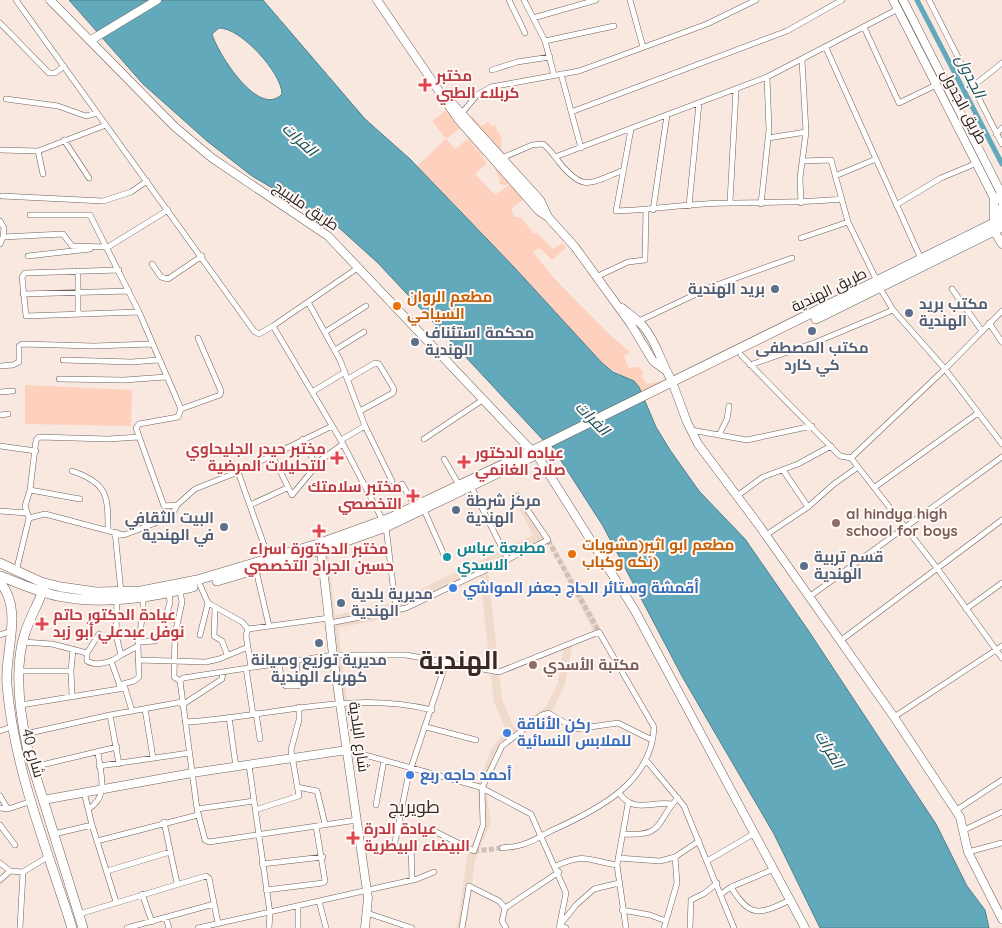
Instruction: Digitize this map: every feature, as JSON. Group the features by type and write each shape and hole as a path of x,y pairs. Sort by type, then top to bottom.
{"main road":[{"name":"طريق الهندية","path":"670,385 741,355 922,259 999,224"},
{"name":"طريق الهندية","path":"670,385 999,224"},
{"path":"0,576 67,593 143,597 180,591 256,570 321,550 384,524 414,506 546,447 670,385"},
{"path":"119,595 197,580 384,524 424,510 472,488 534,452"},
{"path":"0,563 44,588"},
{"name":"شارع 40","path":"0,582 9,597 11,631 3,683 17,756 72,928"},
{"name":"شارع 40","path":"44,588 23,642 20,660 24,734 83,928"},
{"path":"6,661 20,660"}],"street":[{"path":"16,0 202,256 254,331 259,334 273,326 359,267"},
{"name":"طريق مليبيج","path":"50,0 94,38 175,127 220,164 328,236 534,452 634,609 805,928"},
{"path":"94,38 157,0"},
{"path":"377,0 458,119 539,211 548,216"},
{"path":"509,0 525,33"},
{"path":"524,0 545,41 571,112 581,148"},
{"path":"533,18 596,0"},
{"path":"630,0 643,47"},
{"path":"462,114 478,95 491,88 579,71 707,24 756,0"},
{"path":"571,112 787,31 842,0"},
{"name":"طريق الجدول","path":"893,0 977,162 994,198 999,224"},
{"name":"طريق الجدول","path":"903,0 1000,191 1002,202"},
{"path":"929,0 1002,144"},
{"path":"555,157 767,77 898,9"},
{"path":"0,23 49,73 55,73 64,66"},
{"path":"545,41 614,26"},
{"path":"864,27 899,103 936,85"},
{"path":"826,48 922,259"},
{"path":"492,70 517,62 550,58"},
{"path":"801,203 800,178 806,132 802,60"},
{"path":"972,86 1002,64"},
{"path":"761,204 768,138 767,77"},
{"path":"438,88 540,200 548,216 596,277 630,324 653,361 664,369"},
{"path":"730,202 736,90"},
{"path":"6,99 58,106 86,116 98,113"},
{"path":"689,206 699,104"},
{"path":"653,210 667,115"},
{"path":"0,150 38,151 106,125"},
{"path":"996,134 1002,128"},
{"path":"631,129 616,211 653,210 730,202 761,204 801,203 841,199"},
{"path":"768,138 806,132"},
{"path":"64,140 89,178"},
{"path":"502,158 532,145 543,144 572,178 580,183 589,183 624,170"},
{"path":"38,151 44,174"},
{"path":"835,176 876,159"},
{"path":"803,161 831,160 848,222 878,284 893,310 945,369 1002,444"},
{"path":"896,205 941,178 977,162"},
{"path":"2,196 103,202 132,192 147,181"},
{"path":"1002,207 999,224 1002,244"},
{"path":"4,237 63,234 72,246 108,247 168,210"},
{"path":"596,277 628,262 646,260 646,210"},
{"path":"30,215 90,215 108,247 139,312 158,360 181,409 178,418 139,424 136,428 162,503 167,507 177,505"},
{"path":"0,221 4,228 4,237 0,244"},
{"path":"801,238 848,222"},
{"path":"28,256 85,251 92,247"},
{"path":"152,264 161,277 168,279 202,256"},
{"path":"639,321 711,287 792,258"},
{"path":"118,270 25,273 22,277 25,313 28,316 139,312"},
{"path":"78,271 78,314"},
{"path":"952,289 982,331"},
{"path":"23,294 129,291"},
{"path":"608,294 639,321 661,356 670,385 698,444 810,597 960,817 968,852 1002,919"},
{"path":"308,302 335,350 348,378 365,426 392,481"},
{"path":"325,332 366,306"},
{"path":"750,365 814,343 893,310"},
{"path":"851,458 945,369 1002,311"},
{"path":"989,324 1002,342"},
{"path":"273,326 342,442 384,524 396,610"},
{"path":"335,350 364,332"},
{"path":"181,409 220,394 221,391 198,338"},
{"path":"0,366 14,365 19,362 19,346 22,344 94,346 152,344"},
{"path":"741,355 840,456 851,458 937,568 1002,658"},
{"path":"63,360 132,362 158,360"},
{"path":"348,378 375,363 379,364 394,389 394,394 360,411"},
{"path":"312,392 345,372"},
{"path":"59,379 124,380 166,377"},
{"path":"0,392 13,391"},
{"path":"424,439 484,399"},
{"path":"719,435 727,419 729,406"},
{"path":"875,487 978,413"},
{"path":"0,415 8,414"},
{"path":"0,511 28,515 45,514 124,535 171,517 177,505 195,489 238,472 332,426"},
{"path":"272,455 290,494 295,494 316,466 342,442 365,426"},
{"path":"691,430 746,440 812,426"},
{"path":"16,572 28,515 25,506 30,490 36,440 39,437 108,439 139,436"},
{"path":"304,439 316,466"},
{"path":"0,446 36,451"},
{"path":"737,496 763,477 783,470 831,446"},
{"path":"810,597 1002,457"},
{"path":"444,459 459,485"},
{"path":"766,535 808,507 834,484 858,467"},
{"path":"783,470 808,507"},
{"path":"72,471 88,476 106,494 108,500 119,595 116,635 121,656"},
{"path":"238,472 269,559"},
{"path":"402,484 414,506"},
{"path":"250,506 287,488"},
{"path":"472,488 508,560"},
{"path":"30,490 80,499"},
{"path":"248,629 330,621 396,610 440,593 548,540 518,496"},
{"path":"424,510 446,557"},
{"path":"840,641 1002,520"},
{"name":"شارع البلدية","path":"321,550 333,655 367,890 365,928"},
{"path":"256,570 269,626"},
{"path":"966,609 1002,582"},
{"path":"200,585 208,603 242,622 248,629"},
{"path":"180,591 182,602 175,634 176,660 174,676 180,680"},
{"path":"99,634 87,653 86,661 90,663 111,661 139,644 155,641 163,628 170,602 169,593"},
{"path":"21,705 120,687 134,682 139,676 138,660 143,597"},
{"path":"200,636 208,603"},
{"path":"215,608 214,636 222,640 227,654"},
{"path":"163,628 175,634"},
{"path":"248,629 246,634 248,668 254,714 260,739"},
{"path":"0,636 11,631"},
{"path":"180,680 333,655 406,655 499,672 599,632 654,727 646,760 619,793 586,814 525,844 502,848"},
{"path":"23,642 73,648 87,653"},
{"path":"894,718 1002,646"},
{"path":"138,660 206,662 219,659 227,654 248,647"},
{"path":"72,696 70,671 73,648"},
{"path":"279,663 282,683 286,686 299,686 296,660"},
{"path":"111,661 120,687"},
{"path":"395,842 400,810 446,663"},
{"path":"20,671 70,671"},
{"path":"24,734 110,715 182,704 222,679 223,672"},
{"path":"180,680 198,812 203,837 209,842 257,833 357,820"},
{"path":"120,687 128,691 132,711"},
{"path":"185,722 340,702 382,701 408,704 432,710"},
{"path":"255,810 297,798 291,750 299,720 299,708"},
{"path":"145,709 153,758"},
{"path":"430,829 474,851 483,825 482,788 502,746 523,728 548,713 576,729 618,723 652,740"},
{"path":"110,715 119,764"},
{"path":"229,717 236,767"},
{"path":"0,730 11,727"},
{"path":"426,727 476,740"},
{"path":"33,767 117,747"},
{"path":"43,800 192,773 347,750 482,788 531,814 559,872 566,892 560,926"},
{"path":"88,809 94,805 103,789 98,752"},
{"path":"99,766 189,753"},
{"path":"376,804 384,760"},
{"path":"646,760 684,806 734,928"},
{"path":"249,765 257,833 270,913 269,928"},
{"path":"956,811 1002,780"},
{"path":"297,787 317,791 325,824"},
{"path":"84,792 116,902"},
{"path":"619,793 628,804 617,865 626,928"},
{"path":"0,796 2,809 32,801"},
{"path":"623,834 637,835 652,831 664,819 672,804 678,798"},
{"path":"97,841 198,812 254,801"},
{"path":"628,804 672,804"},
{"path":"962,831 1002,812"},
{"path":"164,822 177,883"},
{"path":"54,834 92,824"},
{"path":"0,826 15,845"},
{"path":"266,890 324,884 326,878 316,826"},
{"path":"707,861 755,833"},
{"path":"618,858 660,861 675,857 699,841"},
{"path":"411,842 412,880"},
{"path":"968,852 1002,843"},
{"path":"107,871 170,852"},
{"path":"0,863 10,871 23,872 49,856"},
{"path":"262,864 322,857"},
{"path":"664,928 676,883 675,857"},
{"path":"556,866 574,858 597,859 617,865"},
{"path":"721,894 774,868"},
{"path":"0,880 10,871"},
{"path":"20,928 23,872"},
{"path":"198,928 412,880 434,872"},
{"path":"506,928 502,921 505,908 559,872"},
{"path":"79,914 177,883 206,876 209,878 218,923"},
{"path":"560,926 576,904 594,889 619,883"},
{"path":"690,928 692,900 705,893 716,883"},
{"path":"462,928 469,886 499,901 505,908"},
{"path":"732,887 743,906 748,910 767,909 790,900"},
{"path":"142,894 152,922"},
{"path":"319,901 326,928"},
{"path":"128,928 214,904"},
{"path":"298,906 298,928"},
{"path":"622,910 650,915 666,921"},
{"path":"367,914 412,928"},
{"path":"166,918 169,928"},
{"path":"560,926 566,928"}],"shaded area":[{"path":"446,110 460,128 446,139 432,121"},
{"path":"462,117 473,117 481,126 488,122 493,127 496,125 497,131 502,138 501,149 506,155 513,181 506,185 499,184 500,180 491,159 482,155 466,136 467,130"},
{"path":"446,139 455,149 468,139 487,163 475,174 495,195 514,181 528,196 511,209 515,217 521,217 533,233 537,233 553,249 563,243 566,248 552,260 540,248 533,252 554,278 607,332 630,352 624,356 629,368 639,367 647,384 662,381 663,383 642,393 628,379 602,363 513,266 417,166"},
{"path":"25,385 132,390 131,426 25,424"},
{"path":"526,498 600,627 593,631 549,543 488,572 502,699 514,728 546,707 558,682 564,646 573,641 565,684 552,712 516,734 499,754 486,789 491,823 475,860 466,928 457,928 467,857 482,822 477,788 491,750 506,730 494,702 480,576 396,616 338,628 347,700 337,700 317,554 328,551 335,615 392,603 533,535 516,502"}],"water":[{"name":"الفرات","path":"69,0 263,0 365,119 410,159 513,266 602,363 613,372 634,381 639,387 656,427 670,450 699,491 745,539 808,630 936,824 967,886 985,910 989,928 820,928 774,834 683,678 603,526 558,456 378,263 337,226 252,176 207,141 143,84","holes":["219,28 228,30 248,43 268,64 280,85 282,94 273,99 262,98 241,81 222,55 212,34"]}],"waterway":[{"name":"الجدول","path":"917,0 1002,164"}],"tunnel":[{"path":"548,540 599,632"},
{"path":"474,851 502,848"}],"place":[{"name":"مختبر كربلاء الطبي","path":"425,85"},
{"name":"بريد الهندية","path":"775,289"},
{"name":"مطعم الروان السياحي","path":"397,306"},
{"name":"مكتب بريد الهندية","path":"909,313"},
{"name":"مكتب المصطفى كي كارد","path":"812,331"},
{"name":"محكمة استئناف الهندية","path":"415,342"},
{"name":"مختبر حيدر الجليحاوي للتحليلات المرضية","path":"337,458"},
{"name":"عياده الدكتور صلاح الغانمي","path":"464,462"},
{"name":"مختبر سلامتك التخصصي","path":"413,496"},
{"name":"مركز شرطة الهندية","path":"456,510"},
{"name":"al hindya high school for boys","path":"836,523"},
{"name":"البيت الثقافي في الهندية","path":"224,527"},
{"name":"مختبر الدكتورة اسراء حسين الجراح التخصصي","path":"319,531"},
{"name":"مطعم ابو اثير(مشويات تكه وكباب)","path":"572,554"},
{"name":"مطبعة عباس الاسدي","path":"447,557"},
{"name":"قسم تربية الهندية","path":"804,566"},
{"name":"أقمشة وستائر الحاج جعفر المواشي","path":"453,588"},
{"name":"مديرية بلدية الهندية","path":"341,603"},
{"name":"عيادة الدكتور حاتم نوفل عبدعلي أبو زبد","path":"42,624"},
{"name":"مديرية توزيع وصيانة كهرباء الهندية","path":"319,643"},
{"name":"مكتبة الأسدي","path":"533,665"},
{"name":"ركن الأناقة للملابس النسائية","path":"507,733"},
{"name":"أحمد حاجه ربع","path":"410,775"},
{"name":"عيادة الدرة البيضاء البيطرية","path":"353,838"}],"district":[{"name":"الهندية","path":"459,660"},
{"name":"طويريج","path":"414,807"}]}
